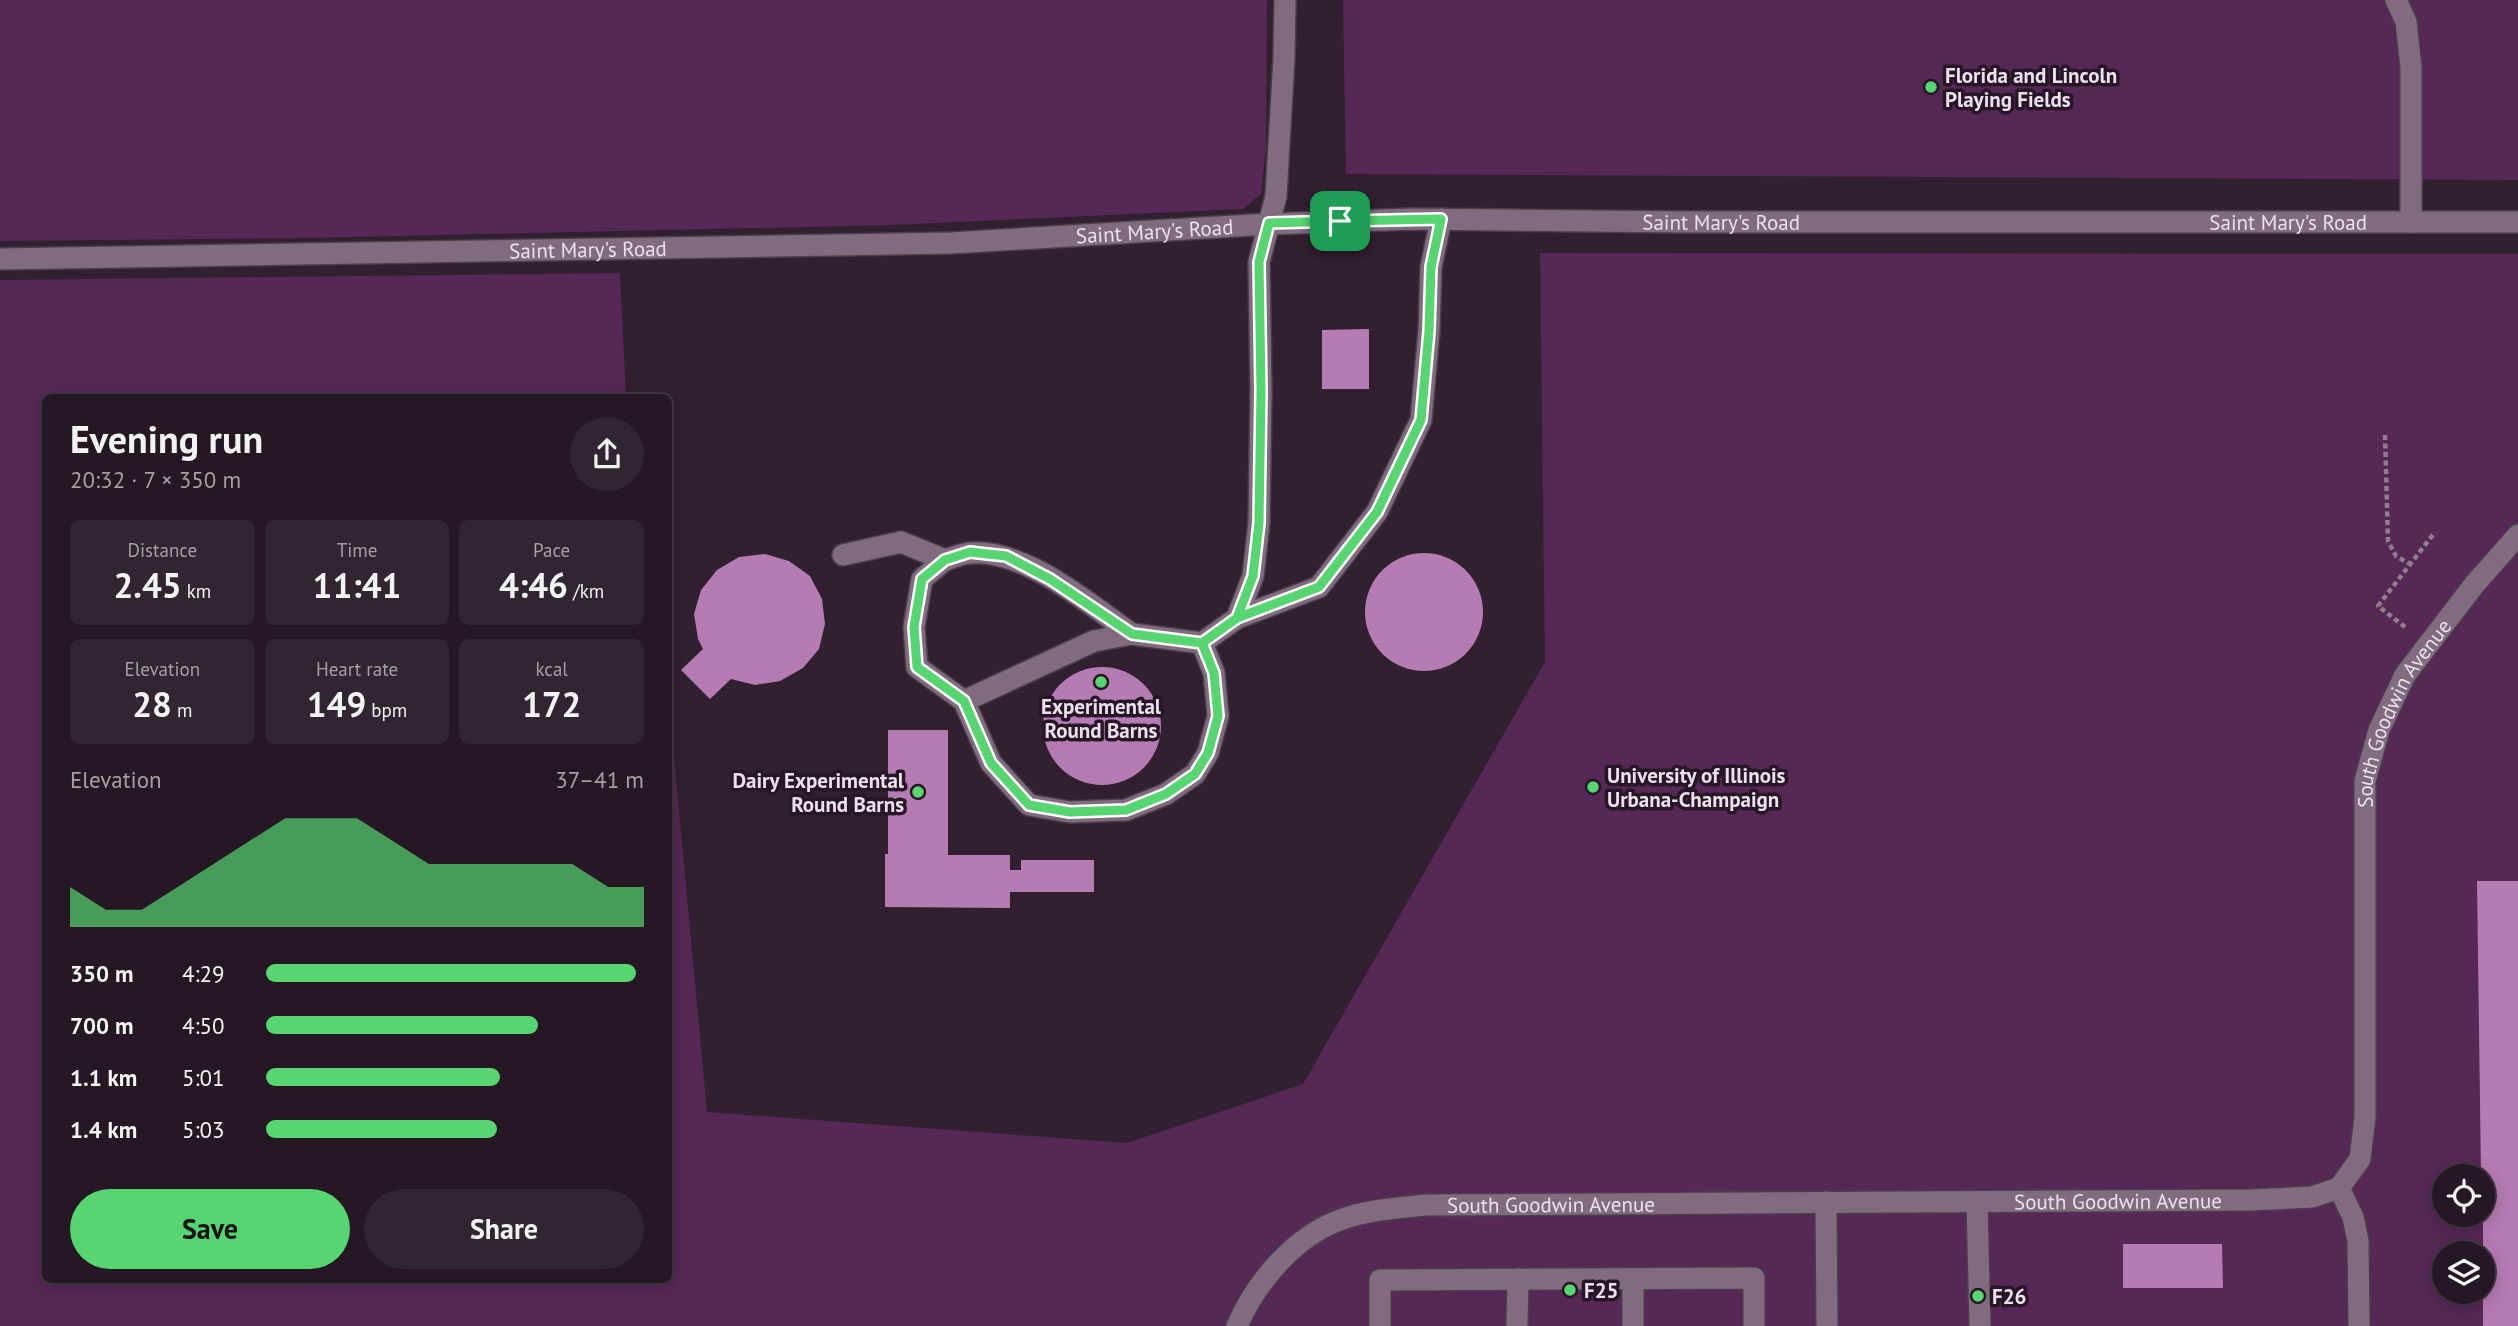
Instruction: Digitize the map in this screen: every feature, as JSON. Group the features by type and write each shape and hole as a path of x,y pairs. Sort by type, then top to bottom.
{"street":[{"path":"1237,618 1253,576 1259,523 1259,262 1276,196 1285,0"},
{"path":"2396,0 2406,22 2411,67 2411,222"},
{"path":"964,701 1094,641 1132,634 1202,643 1237,618 1319,587 1377,512 1421,420 1429,331 1431,267 1441,219"},
{"name":"Saint Mary's Road","path":"0,259 951,243 1269,223 1441,219 1681,222 2518,222"},
{"name":"South Goodwin Avenue","path":"1237,1326 1265,1279 1310,1235 1340,1220 1381,1210 1425,1205 2251,1200 2312,1197 2339,1188 2360,1159 2365,1117 2365,781 2379,730 2405,675 2474,585 2518,536"},
{"path":"843,555 901,542 945,560"},
{"path":"1132,634 1050,579 1006,556 970,552 945,560 922,579 914,627 917,667 964,701 991,763 1029,805 1070,812 1126,810 1166,794 1195,774 1208,753 1218,716 1214,673 1202,643"},
{"path":"2339,1188 2353,1217 2358,1241 2359,1326"},
{"path":"1826,1202 1827,1326"},
{"path":"1977,1202 1980,1326"},
{"path":"1380,1326 1380,1280 1754,1278 1754,1326"},
{"path":"1517,1326 1518,1279"},
{"path":"1633,1279 1633,1326"}],"path":[{"path":"2385,435 2388,541 2396,556 2410,564"},
{"path":"2428,645 2378,606 2435,532"}],"shaded area":[{"path":"0,0 1267,0 1266,148 1261,194 1243,209 891,225 308,238 0,241"},
{"name":"Florida and Lincoln Playing Fields","path":"1343,0 2518,0 2518,180 1346,174"},
{"path":"1540,253 2518,254 2518,1326 0,1326 0,280 620,273 626,394 42,394 42,1283 672,1283 672,735 707,1112 1127,1143 1303,1084 1545,662"}],"building":[{"path":"1369,329 1369,389 1322,389 1322,330"},
{"path":"1424,553 1446,558 1466,570 1478,590 1483,612 1478,634 1466,654 1446,666 1424,671 1402,666 1382,654 1370,634 1365,612 1370,590 1382,570 1402,558"},
{"path":"765,554 789,561 810,576 822,599 825,624 819,649 803,668 780,681 755,685 731,679 710,699 681,670 703,649 698,639 694,614 701,590 717,570 739,557"},
{"path":"1102,667 1124,672 1144,684 1156,704 1161,726 1156,748 1144,768 1124,780 1102,785 1080,780 1060,768 1048,748 1043,726 1048,704 1060,684 1080,672"},
{"name":"Dairy Experimental Round Barns","path":"888,730 948,730 948,855 1010,855 1010,870 1021,870 1021,860 1094,860 1094,892 1010,892 1010,908 885,907 885,854 888,854"},
{"path":"2477,881 2518,881 2518,1326 2483,1326 2483,1304 2495,1304 2495,1241 2483,1241 2483,1227 2495,1227 2495,1164 2481,1164"},
{"path":"2123,1244 2222,1244 2223,1288 2123,1288"}],"place":[{"name":"Florida and Lincoln Playing Fields","path":"1931,87"},
{"name":"Experimental Round Barns","path":"1101,682"},
{"name":"University of Illinois Urbana-Champaign","path":"1593,787"},
{"name":"Dairy Experimental Round Barns","path":"918,792"},
{"name":"F25","path":"1570,1290"},
{"name":"F26","path":"1978,1296"}],"route":[{"path":"1340,221 1269,223 1259,262 1259,523 1253,576 1237,618 1202,643 1132,634 1050,579 1006,556 970,552 945,560 922,579 914,627 917,667 964,701 991,763 1029,805 1070,812 1126,810 1166,794 1195,774 1208,753 1218,716 1214,673 1202,643 1237,618 1319,587 1377,512 1421,420 1429,331 1431,267 1441,219 1340,221"}]}
